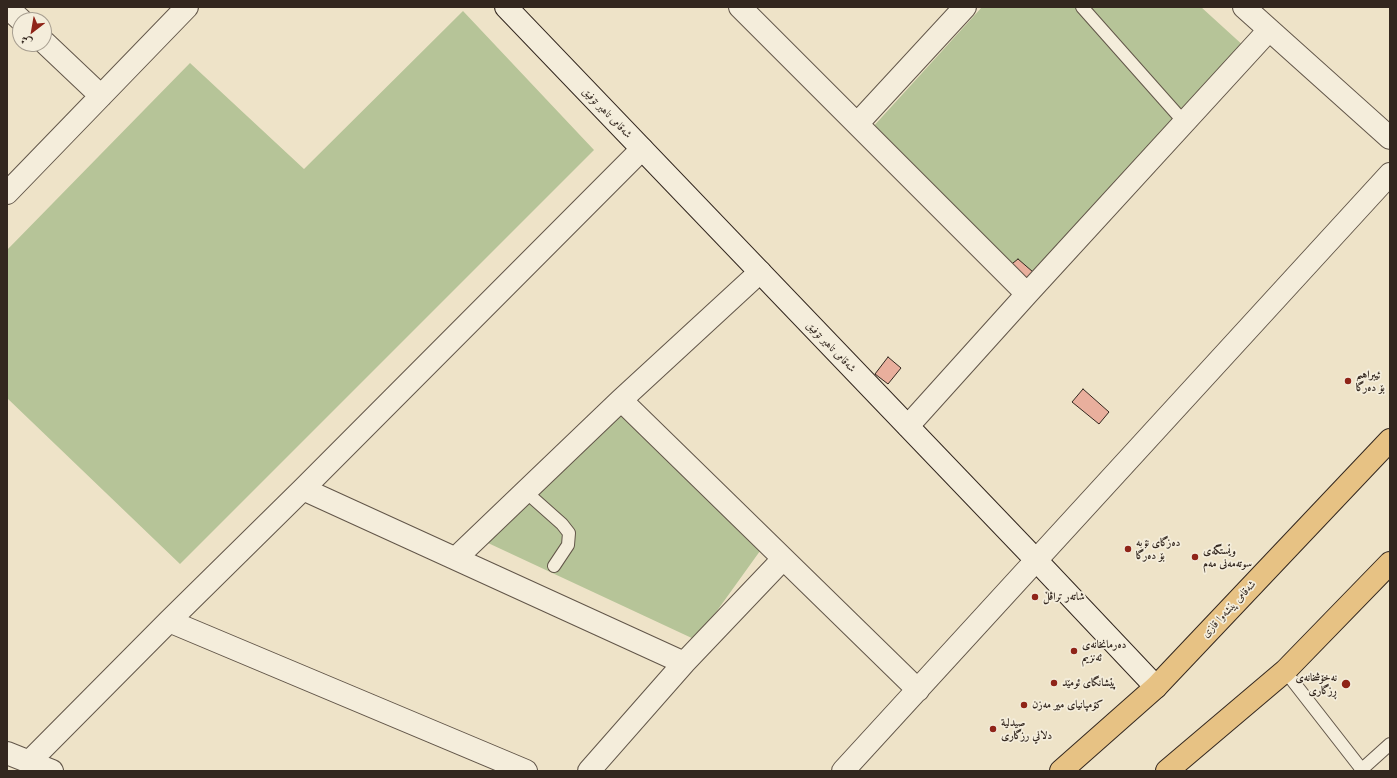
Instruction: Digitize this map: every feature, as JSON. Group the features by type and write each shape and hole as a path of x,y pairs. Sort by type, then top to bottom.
{"highway":[{"name":"شەقامی پێشەوا قازی","path":"1061,771 1156,687 1390,440"},
{"path":"1167,771 1285,671 1390,563"}],"street":[{"path":"7,193 187,7"},
{"name":"شەقامی تاهیر تۆفیق","path":"506,7 1156,687"},
{"path":"740,7 1027,294"},
{"path":"857,124 965,7"},
{"path":"1244,7 1390,138"},
{"path":"908,426 1269,30"},
{"path":"52,50 100,96"},
{"path":"29,762 642,149"},
{"path":"843,771 1390,174"},
{"path":"456,558 621,400 760,272"},
{"path":"621,400 918,690"},
{"path":"303,489 684,663"},
{"path":"589,771 684,663 783,559"},
{"path":"169,621 526,771"},
{"path":"7,753 52,771"}],"lane":[{"path":"1082,7 1184,122"},
{"path":"526,492 562,524 569,533 568,545 554,566"},
{"path":"1285,671 1361,770 1390,744"}],"green space":[{"path":"982,7 1201,7 1246,48 1026,284 871,129"},
{"path":"463,11 594,150 180,564 7,398 7,250 190,63 304,169"},
{"path":"624,411 760,551 696,640 488,543"}],"building":[{"path":"1018,259 1033,272 1026,283 1008,267"},
{"path":"888,357 901,368 888,384 875,374"},
{"path":"1083,389 1109,412 1099,424 1072,402"}],"place":[{"name":"ئیبراهیم بۆ دەرگا","path":"1348,381"},
{"name":"دەزگای نۆبە بۆ دەرگا","path":"1128,549"},
{"name":"وێستگەی سوتەمەنی مەم","path":"1195,557"},
{"name":"شاتەر تراڤڵ","path":"1035,597"},
{"name":"دەرمانخانەی ئەنزیم","path":"1074,651"},
{"name":"پێشانگای ئومێد","path":"1054,683"},
{"name":"نەخۆشخانەی ڕزگاری","path":"1346,684"},
{"name":"کۆمپانیای میر مەزن","path":"1024,705"},
{"name":"صيدلية دلاني رزگاری","path":"993,729"}]}
